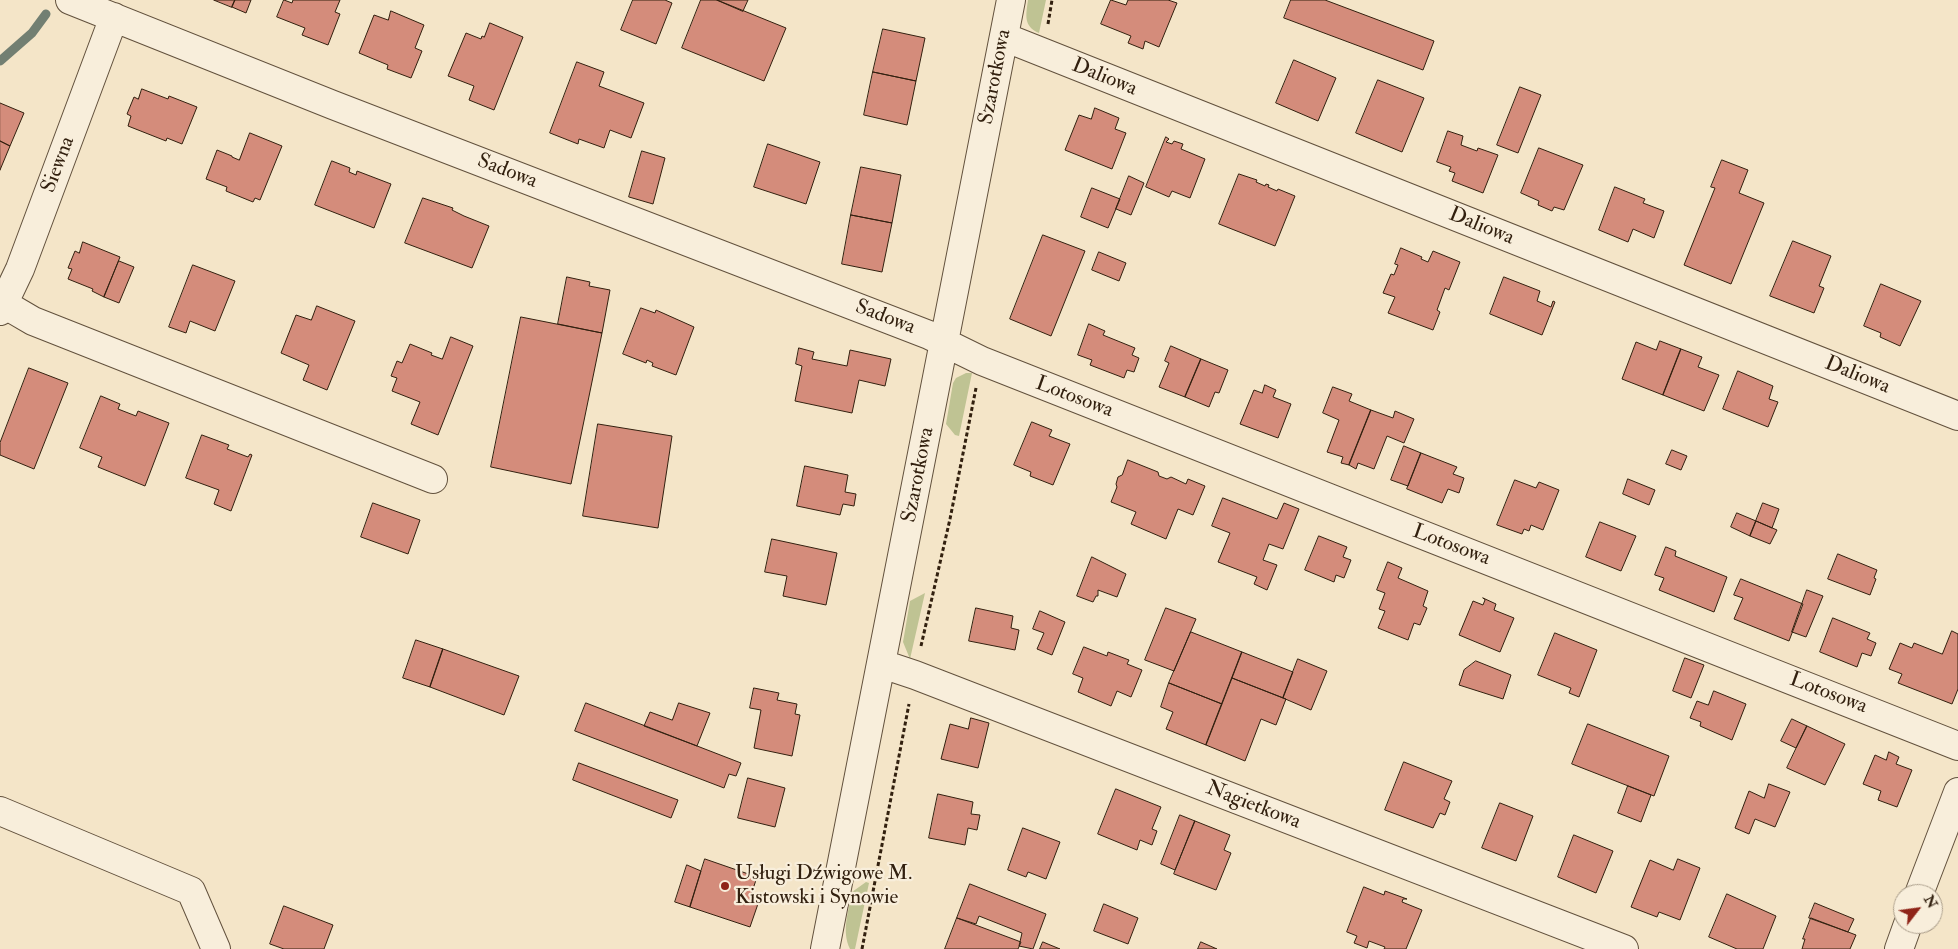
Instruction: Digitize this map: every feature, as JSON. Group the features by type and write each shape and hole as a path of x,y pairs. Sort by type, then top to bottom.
{"street":[{"name":"Sadowa","path":"70,0 342,108 929,335 945,344"},
{"name":"Szarotkowa","path":"825,949 1011,0"},
{"name":"Siewna","path":"2,308 20,269 114,17"},
{"name":"Daliowa","path":"1004,38 1958,416"},
{"path":"2,308 433,479"},
{"name":"Lotosowa","path":"945,344 982,362 1958,746"},
{"name":"Nagietkowa","path":"882,664 924,678 1624,949"},
{"path":"1923,884 1958,792"},
{"path":"0,810 191,891 216,949"},
{"path":"1899,949 1904,934"}],"path":[{"path":"1047,27 1052,0"}],"green space":[{"path":"1028,0 1046,0 1039,33 1030,27 1027,20"},
{"path":"966,373 972,373 959,436 955,435 946,424 953,383 956,378"},
{"path":"925,593 910,659 903,642 910,601"},
{"path":"866,882 869,883 855,949 850,949 847,942 846,928 852,892"}],"building":[{"path":"214,0 235,0 232,7"},
{"path":"235,0 251,0 246,13 232,7"},
{"path":"284,0 292,3 293,0 340,0 335,12 340,14 328,45 302,35 305,28 277,17"},
{"path":"633,0 665,0 672,3 656,44 621,30"},
{"path":"701,0 717,0 786,28 764,81 682,48"},
{"path":"717,0 748,0 743,11"},
{"path":"1111,0 1126,5 1128,0 1168,0 1177,3 1159,47 1145,41 1143,49 1128,43 1131,36 1101,24"},
{"path":"1291,0 1325,0 1434,41 1423,70 1284,18"},
{"path":"391,11 424,25 415,48 422,51 411,78 387,69 388,65 359,53 374,15 388,20"},
{"path":"490,23 523,37 494,110 469,100 474,86 448,76 466,33 481,39 482,36 484,37"},
{"path":"883,29 925,38 916,81 873,72"},
{"path":"1294,60 1336,78 1318,121 1276,103"},
{"path":"577,62 604,72 599,86 644,103 631,138 610,130 604,148 579,139 578,144 550,133"},
{"path":"873,72 916,81 907,125 864,115"},
{"path":"1378,80 1424,98 1402,152 1356,133"},
{"path":"1520,87 1541,95 1518,153 1497,145"},
{"path":"142,89 168,99 169,96 197,107 182,144 167,138 166,141 128,126 131,116 127,114 134,97 138,99"},
{"path":"0,103 24,113 10,146 0,141"},
{"path":"1095,108 1119,118 1115,129 1126,133 1112,169 1065,150 1079,115 1091,119"},
{"path":"1448,131 1463,136 1461,145 1477,151 1478,148 1498,155 1483,193 1452,181 1455,173 1449,171 1451,167 1437,162"},
{"path":"250,133 282,146 260,200 255,198 253,202 226,191 227,187 206,179 217,150 239,160"},
{"path":"1166,137 1169,139 1166,142 1172,144 1174,141 1183,144 1181,149 1205,159 1190,198 1172,191 1169,197 1146,187"},
{"path":"0,141 10,146 0,170"},
{"path":"768,144 820,162 806,204 754,187"},
{"path":"1539,148 1583,165 1564,210 1554,207 1552,211 1538,205 1539,201 1521,193"},
{"path":"642,151 665,158 653,204 629,197"},
{"path":"1722,160 1748,170 1739,193 1764,203 1731,284 1684,265 1715,188 1711,187"},
{"path":"332,161 350,168 349,172 356,175 357,171 391,184 374,228 315,205"},
{"path":"861,167 901,175 892,223 851,215"},
{"path":"1239,174 1257,180 1256,182 1265,186 1266,184 1269,185 1268,187 1277,191 1278,189 1295,196 1275,246 1219,224"},
{"path":"1129,176 1144,183 1131,215 1116,209"},
{"path":"1615,187 1645,199 1643,203 1664,211 1654,238 1633,229 1628,242 1599,230"},
{"path":"1092,188 1120,199 1108,228 1081,217"},
{"path":"423,198 453,208 452,210 464,216 489,226 472,268 405,243"},
{"path":"851,215 892,223 882,272 842,264"},
{"path":"1043,235 1085,251 1051,336 1010,319"},
{"path":"1793,241 1831,256 1819,286 1824,288 1814,313 1770,296"},
{"path":"83,242 120,257 104,297 92,291 93,289 68,279 72,269 68,268 75,251 79,253"},
{"path":"1401,248 1422,257 1421,259 1428,262 1433,251 1460,262 1449,290 1445,288 1437,310 1440,312 1433,330 1388,313 1395,297 1383,293 1391,274 1394,275 1398,265 1395,264"},
{"path":"1099,252 1126,263 1119,281 1092,270"},
{"path":"119,261 134,267 119,303 104,297"},
{"path":"193,265 235,281 215,331 190,321 186,333 169,327"},
{"path":"567,277 590,282 589,286 610,290 602,333 558,324"},
{"path":"1504,277 1540,291 1537,301 1551,307 1553,301 1555,302 1542,335 1490,314"},
{"path":"1881,284 1921,301 1900,346 1880,337 1881,333 1864,326"},
{"path":"317,306 355,321 327,390 303,380 309,365 281,353 296,315 311,320"},
{"path":"641,308 655,313 656,310 694,327 676,375 652,366 653,363 647,360 646,363 623,354"},
{"path":"521,317 602,333 571,484 491,467"},
{"path":"1089,324 1105,331 1103,335 1135,348 1132,355 1139,358 1134,372 1127,370 1124,378 1090,365 1092,360 1078,355"},
{"path":"451,337 473,346 438,435 411,424 420,402 392,391 397,378 391,376 397,361 402,363 410,344 442,359"},
{"path":"1660,341 1681,349 1663,395 1622,379 1636,342 1656,350"},
{"path":"1171,346 1201,359 1185,397 1159,387 1169,363 1165,361"},
{"path":"799,348 814,352 812,359 847,366 850,350 891,359 885,386 859,380 852,413 795,401 802,366 796,364"},
{"path":"1681,349 1702,357 1698,367 1719,375 1704,411 1663,395"},
{"path":"1201,359 1228,370 1219,393 1215,392 1209,407 1185,397"},
{"path":"29,368 68,383 34,469 0,455 0,443"},
{"path":"1738,371 1773,386 1769,399 1778,402 1768,427 1723,409"},
{"path":"1265,385 1276,390 1273,397 1291,404 1278,438 1240,424 1254,390 1262,393"},
{"path":"1333,387 1352,394 1349,401 1371,410 1349,465 1341,463 1343,457 1327,452 1339,420 1323,413"},
{"path":"101,396 120,404 118,409 136,416 138,411 169,423 145,486 98,467 102,457 80,448"},
{"path":"1371,410 1393,418 1395,411 1414,419 1404,443 1387,436 1374,469 1358,463 1356,469 1349,465"},
{"path":"1032,422 1052,430 1049,436 1070,444 1053,485 1030,476 1031,472 1014,465"},
{"path":"598,424 672,436 658,528 583,516"},
{"path":"202,435 229,445 227,449 248,457 250,454 252,455 231,511 214,504 219,490 186,478"},
{"path":"1404,446 1421,453 1408,486 1391,480"},
{"path":"1672,450 1687,456 1681,470 1666,464"},
{"path":"1421,453 1457,467 1453,474 1464,478 1459,493 1448,489 1442,503 1407,489"},
{"path":"1128,460 1158,472 1159,476 1167,479 1171,477 1186,484 1188,479 1205,486 1193,515 1178,509 1166,539 1131,524 1136,512 1111,502 1117,487 1118,477 1122,475"},
{"path":"805,466 848,475 845,492 856,494 854,506 843,504 840,515 797,506"},
{"path":"1628,479 1655,490 1649,505 1623,494"},
{"path":"1515,480 1536,488 1539,482 1559,490 1543,530 1531,525 1529,531 1524,529 1522,534 1497,525"},
{"path":"1223,498 1277,519 1284,503 1299,509 1283,549 1269,544 1263,560 1277,565 1267,590 1254,584 1257,577 1218,562 1230,533 1212,526"},
{"path":"373,503 420,520 408,554 361,537"},
{"path":"1763,503 1779,509 1772,528 1756,521"},
{"path":"1737,513 1756,521 1750,536 1731,527"},
{"path":"1756,521 1777,530 1770,544 1750,536"},
{"path":"1600,522 1636,536 1621,571 1586,557"},
{"path":"1319,536 1347,547 1343,557 1351,560 1344,578 1336,575 1334,582 1305,570"},
{"path":"772,539 837,553 826,605 783,596 787,576 765,572"},
{"path":"1666,547 1676,551 1675,556 1727,577 1714,612 1659,590 1664,578 1655,575"},
{"path":"1838,554 1877,570 1870,595 1828,579"},
{"path":"1092,557 1126,574 1117,597 1098,590 1098,596 1096,596 1093,602 1077,596"},
{"path":"1388,562 1402,568 1398,578 1428,591 1423,606 1427,608 1420,625 1414,623 1408,640 1378,628 1385,611 1379,609 1385,593 1377,590"},
{"path":"1741,579 1803,604 1789,641 1734,619 1743,598 1734,595"},
{"path":"1807,590 1823,596 1806,637 1792,632"},
{"path":"1483,598 1496,604 1494,610 1514,618 1500,652 1459,635 1473,601 1483,605 1485,600"},
{"path":"976,608 1013,616 1011,628 1019,630 1015,650 969,641"},
{"path":"1166,608 1196,619 1174,671 1145,660"},
{"path":"1040,611 1065,622 1052,655 1037,649 1044,633 1033,629"},
{"path":"1833,618 1870,633 1867,639 1876,643 1871,656 1862,653 1857,667 1820,652"},
{"path":"1952,631 1958,634 1958,689 1952,704 1898,683 1902,674 1889,669 1900,643 1912,648 1914,643 1942,654"},
{"path":"1191,632 1242,652 1222,704 1169,683"},
{"path":"1555,633 1597,650 1579,697 1569,693 1571,688 1538,675"},
{"path":"416,640 443,649 430,687 403,678"},
{"path":"1084,647 1107,656 1108,652 1129,660 1127,664 1142,670 1131,697 1117,691 1111,706 1078,692 1083,678 1073,674"},
{"path":"443,649 519,676 504,715 430,687"},
{"path":"1242,652 1293,672 1283,698 1232,678"},
{"path":"1685,658 1704,665 1691,698 1673,691"},
{"path":"1298,659 1327,671 1311,710 1283,698"},
{"path":"1476,661 1511,675 1503,699 1459,685 1464,670"},
{"path":"1232,678 1286,699 1276,725 1261,719 1245,761 1206,745"},
{"path":"1169,683 1222,704 1206,745 1166,729 1173,712 1161,707"},
{"path":"754,688 779,693 777,700 797,704 795,714 800,715 792,756 754,748 761,710 750,708"},
{"path":"1714,691 1746,704 1732,740 1700,726 1701,722 1690,718 1697,701 1708,705"},
{"path":"586,703 741,763 736,776 729,774 724,788 575,731"},
{"path":"679,703 710,713 697,746 644,726 650,712 672,720"},
{"path":"971,718 989,723 978,768 941,759 950,724 968,729"},
{"path":"1792,719 1807,726 1796,748 1781,741"},
{"path":"1588,724 1669,756 1654,796 1572,764"},
{"path":"1807,726 1845,744 1825,785 1787,768"},
{"path":"1889,752 1899,757 1896,764 1912,770 1897,807 1878,800 1881,791 1863,784 1875,755 1886,760"},
{"path":"1404,762 1452,781 1444,799 1450,802 1445,815 1440,813 1433,828 1385,810"},
{"path":"579,763 678,800 671,818 573,780"},
{"path":"748,778 785,788 775,827 738,818"},
{"path":"1769,784 1790,792 1775,827 1755,819 1749,834 1735,828 1749,791 1764,798"},
{"path":"1628,786 1651,795 1641,822 1618,813"},
{"path":"1116,789 1161,807 1152,829 1157,831 1152,845 1140,840 1137,850 1098,834"},
{"path":"938,794 973,802 971,814 980,815 977,830 968,828 965,845 929,838"},
{"path":"1500,803 1533,816 1516,861 1482,848"},
{"path":"1180,815 1195,821 1175,870 1161,864"},
{"path":"1195,821 1230,835 1224,850 1231,853 1216,890 1174,874"},
{"path":"1023,828 1060,842 1046,879 1028,872 1026,877 1008,870"},
{"path":"1574,835 1613,851 1596,893 1558,877"},
{"name":"Usługi Dźwigowe M. Kistowski i Synowie","path":"705,859 757,877 751,895 760,898 750,927 690,907"},
{"path":"1678,859 1700,868 1680,920 1659,912 1657,917 1631,907 1650,860 1673,870"},
{"path":"687,865 701,871 690,907 675,902"},
{"path":"970,884 1046,914 1033,949 1019,946 1022,933 979,916 976,924 957,918"},
{"path":"1364,887 1384,895 1385,891 1407,899 1403,899 1402,902 1422,910 1406,949 1384,949 1385,947 1369,941 1367,948 1354,943 1357,936 1347,932"},
{"path":"1727,894 1776,916 1763,949 1737,949 1709,937"},
{"path":"1815,903 1854,919 1848,932 1809,918"},
{"path":"1104,904 1138,918 1128,944 1094,931"},
{"path":"284,906 333,925 324,949 284,949 270,944"},
{"path":"957,918 1021,942 1018,949 945,949"},
{"path":"1811,918 1856,935 1850,949 1802,949 1805,939 1803,939"},
{"path":"1043,942 1060,949 1040,949"},
{"path":"1201,942 1217,949 1198,949"}],"waterway":[{"path":"0,61 32,33 46,14"}],"place":[{"name":"Usługi Dźwigowe M. Kistowski i Synowie","path":"725,886"}]}
